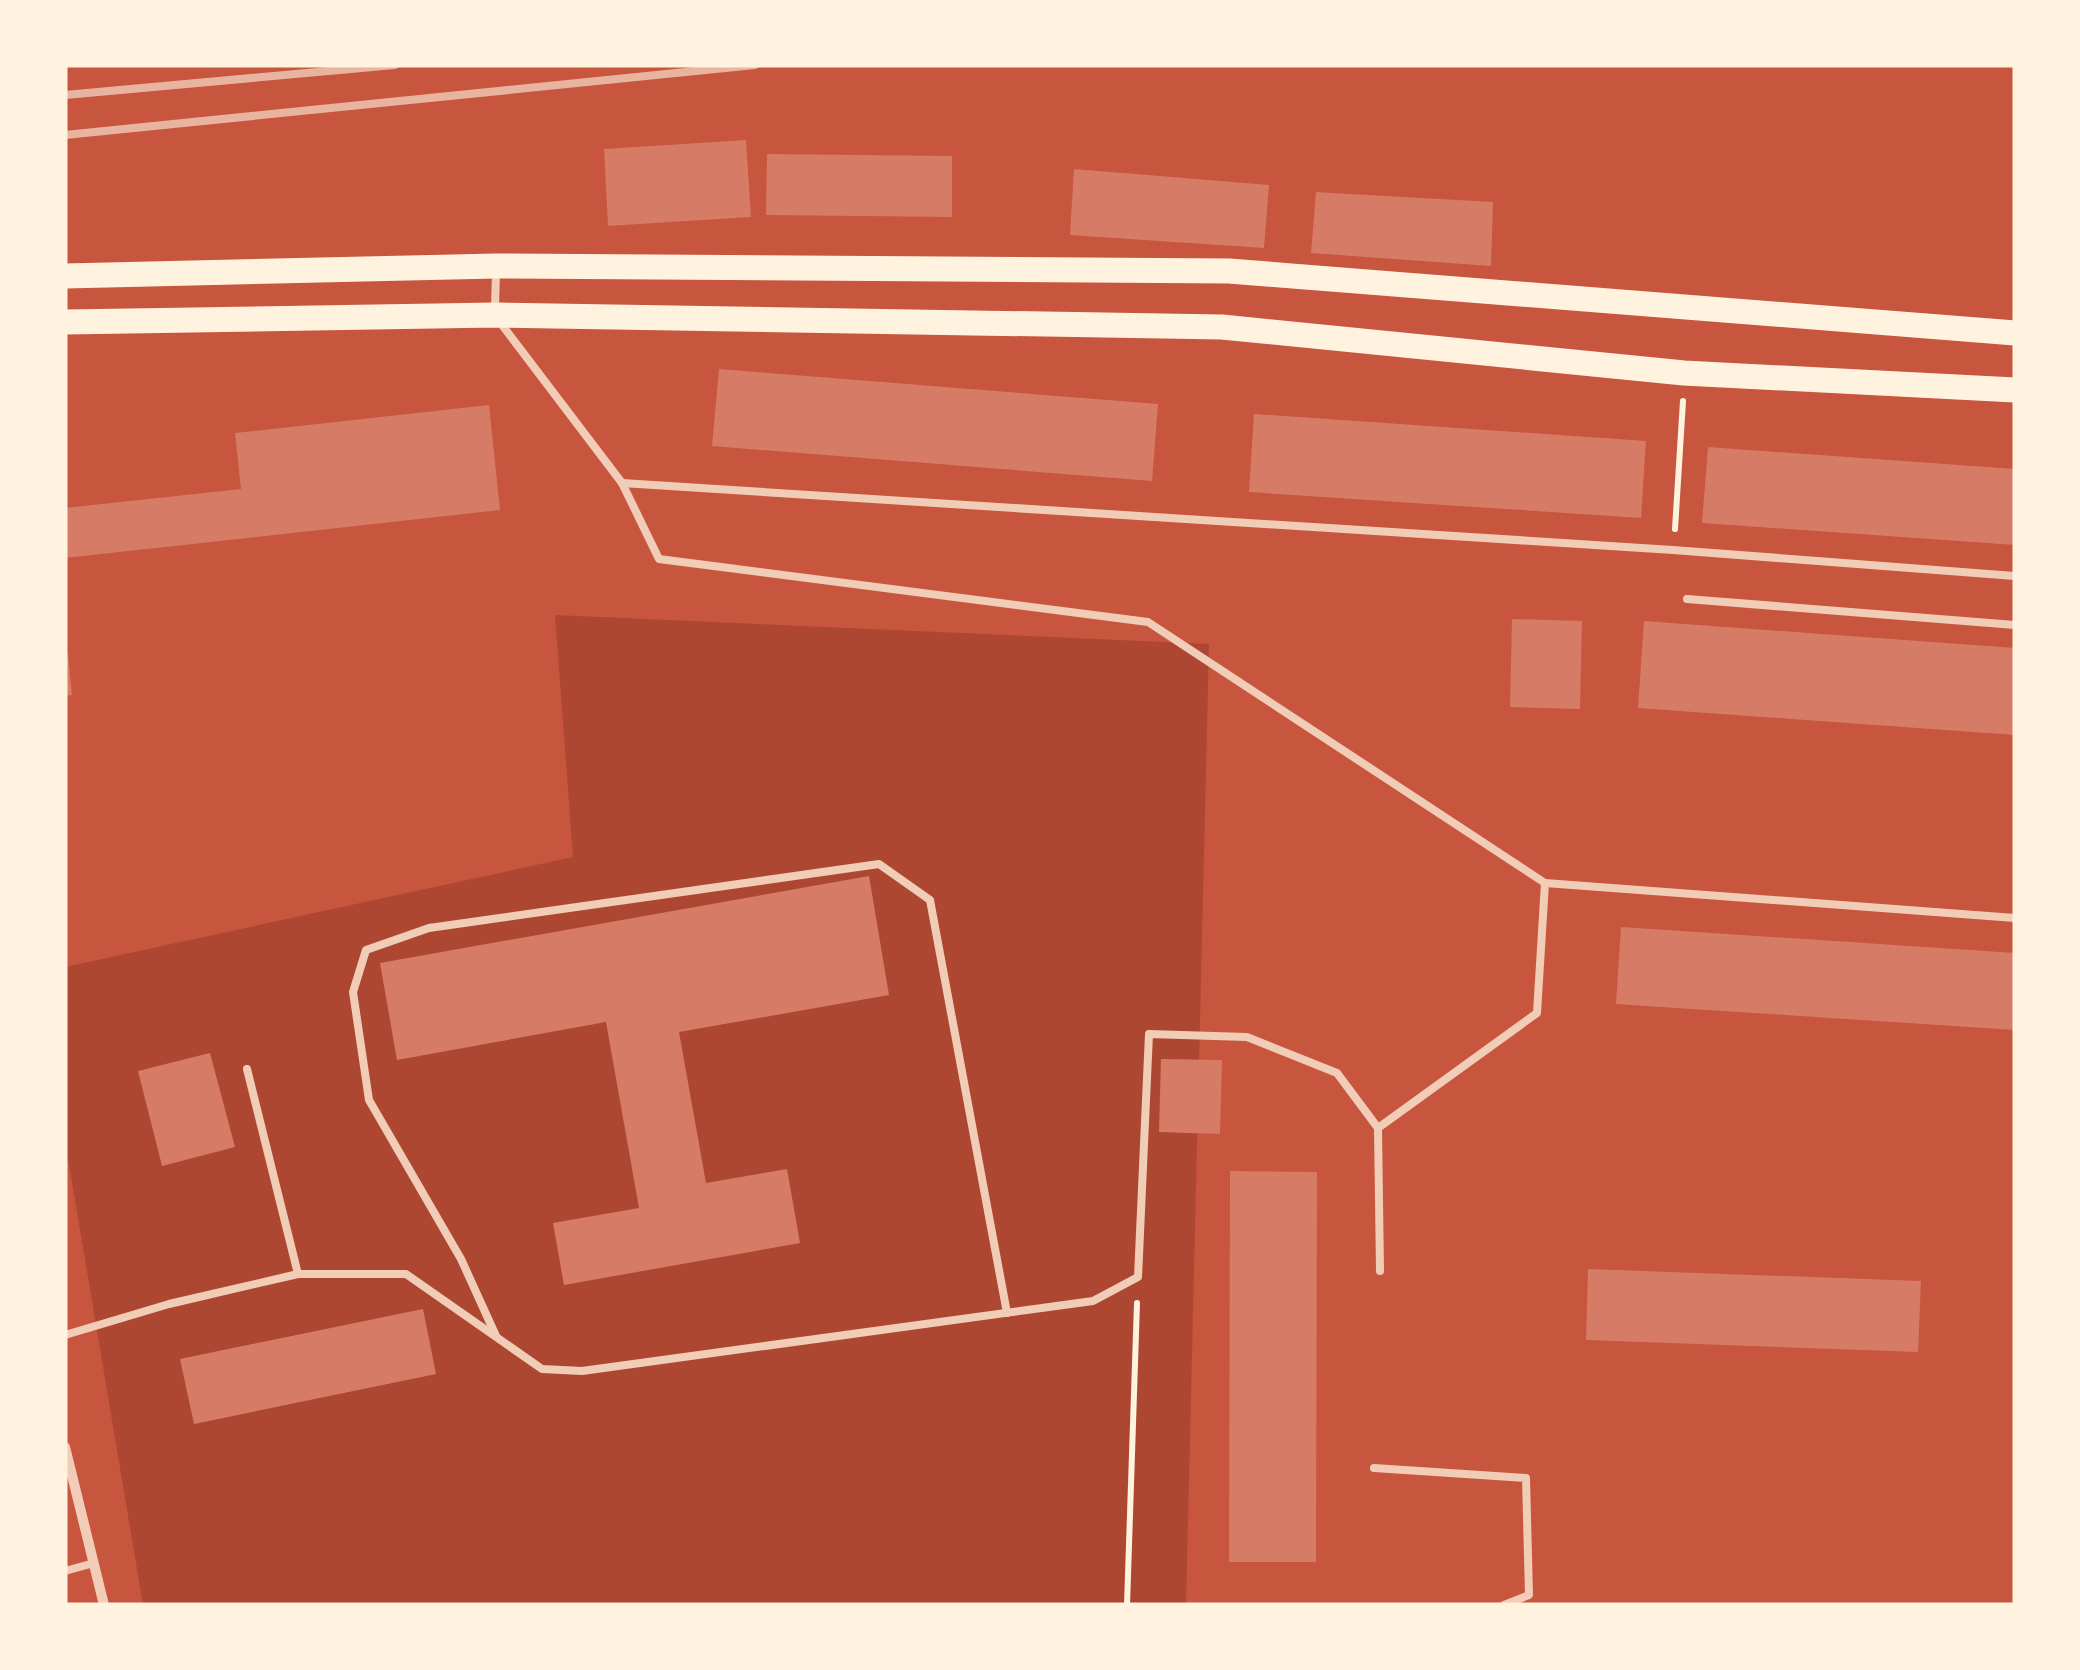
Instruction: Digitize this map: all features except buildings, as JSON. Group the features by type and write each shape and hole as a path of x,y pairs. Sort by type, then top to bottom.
{"main road":[{"path":"65,276 496,266 1230,271 2015,333"},
{"path":"65,322 495,314 1222,327 1684,373 2015,390"}],"street":[{"path":"65,1447 104,1605"}],"lane":[{"path":"496,266 495,314 622,483 659,559 1148,622 1545,883 2015,918"},
{"path":"622,483 1673,550 2015,576"},
{"path":"1687,599 2015,625"},
{"path":"498,1340 461,1259 369,1100 353,992 366,950 429,928 879,864 930,900 1007,1313"},
{"path":"1378,1128 1536,1013 1545,883"},
{"path":"65,1334 169,1304 298,1274 406,1274 542,1369 582,1372 1093,1301 1138,1277 1149,1034 1247,1037 1337,1073 1378,1128 1380,1271"},
{"path":"247,1069 298,1274"},
{"path":"1374,1468 1526,1478 1528,1596 1504,1605"},
{"path":"65,1571 94,1563"}],"path":[{"path":"1673,550 1684,373"},
{"path":"1127,1605 1138,1277"}],"shaded area":[{"path":"555,615 1209,644 1186,1605 143,1605 65,1140 65,967 573,857"}],"railway":[{"path":"65,95 395,65"},
{"path":"65,135 755,65"}]}
